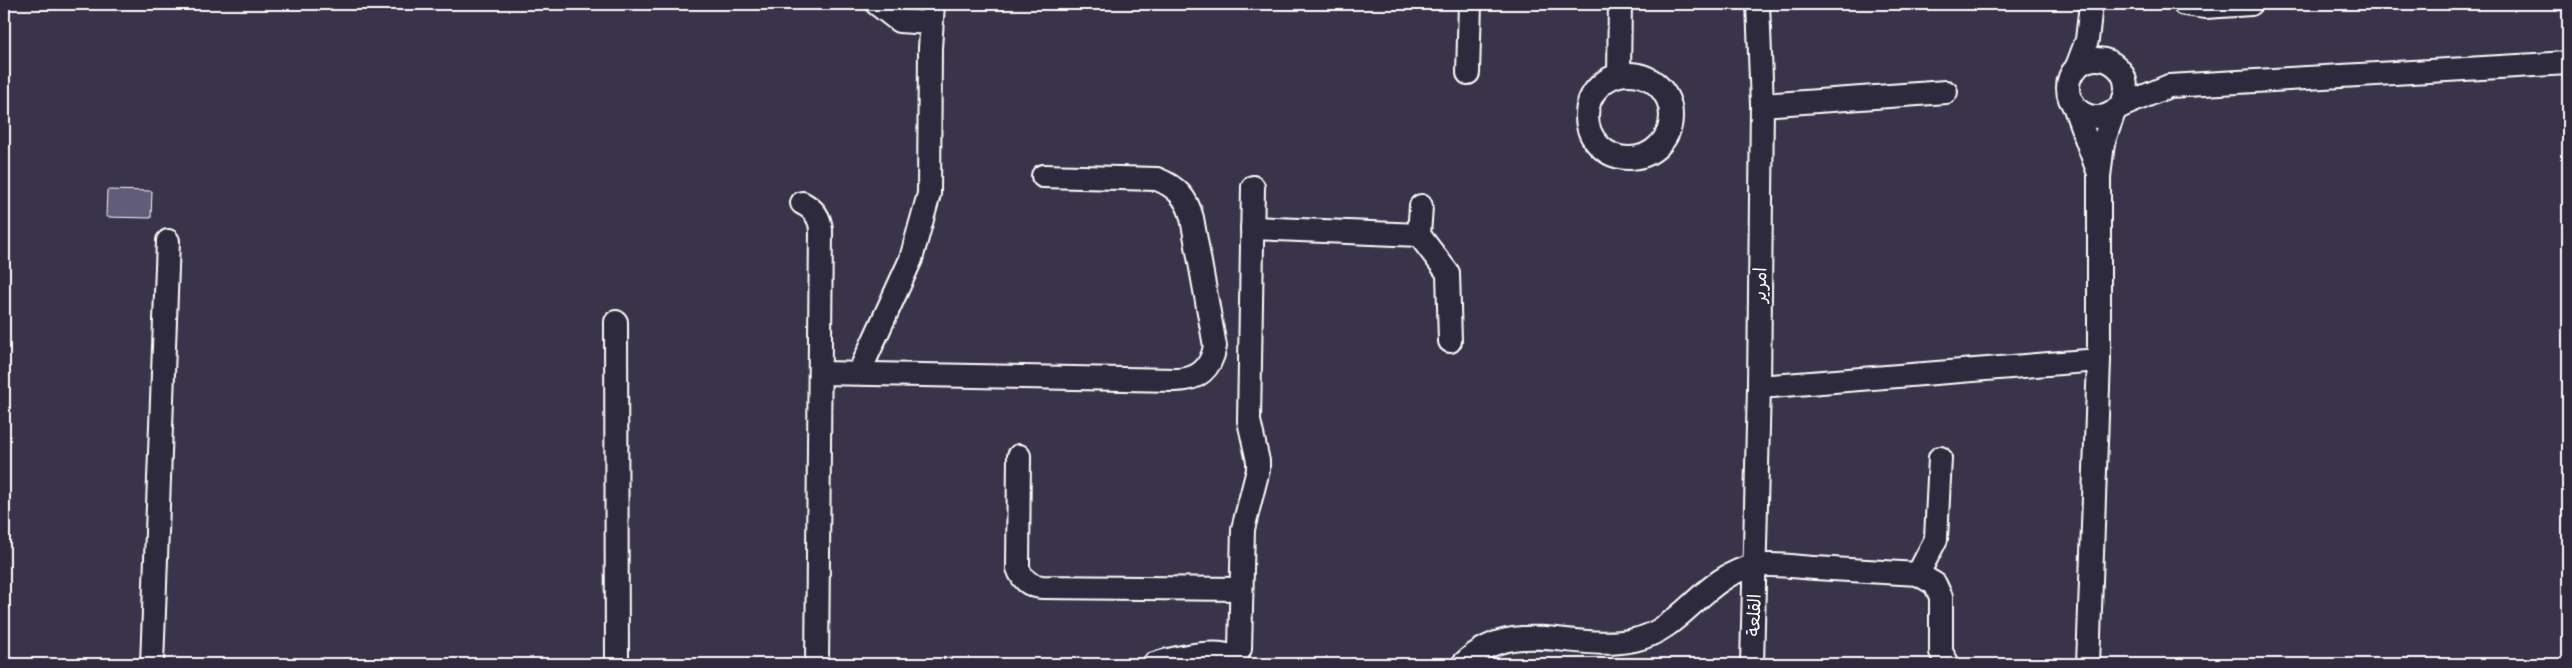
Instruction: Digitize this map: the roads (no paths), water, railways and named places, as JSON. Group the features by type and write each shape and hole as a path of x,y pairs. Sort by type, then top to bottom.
{"street":[{"path":"859,373 911,259 929,194 932,14 899,21 877,4"},
{"path":"1468,73 1470,4"},
{"path":"1619,73 1620,4"},
{"name":"امرير","path":"1757,566 1762,105 1758,4"},
{"path":"2184,4 2205,7 2251,4"},
{"path":"2088,664 2099,360 2099,177 2103,143 2126,89 2091,7"},
{"path":"2091,7 2087,40 2069,82 2068,89 2099,177"},
{"path":"2076,69 2092,60 2116,66 2169,86"},
{"path":"2073,104 2079,111 2096,117 2169,86 2568,63"},
{"path":"1762,105 1946,92"},
{"path":"821,373 1187,380 1198,376 1207,368 1213,358 1215,346 1192,218 1188,205 1181,194 1170,184 1157,180 1042,176"},
{"path":"1154,664 1196,656 1226,653 1237,661 1240,649 1244,529 1258,470 1250,421 1253,187"},
{"path":"802,204 814,211 820,224 821,373 817,664"},
{"path":"1421,206 1419,235 1448,272 1450,341"},
{"path":"1252,228 1419,235"},
{"path":"152,664 168,241"},
{"path":"616,322 617,664"},
{"path":"1759,387 2099,360"},
{"path":"1019,456 1018,568 1020,575 1029,584 1042,587 1241,589"},
{"path":"1918,574 1936,539 1940,458"},
{"path":"1463,664 1483,648 1505,639 1619,642 1645,638 1666,627 1724,577 1757,566 1918,574 1935,584 1941,597 1941,652 1948,664"},
{"name":"القلعة","path":"1752,664 1757,566"}]}
